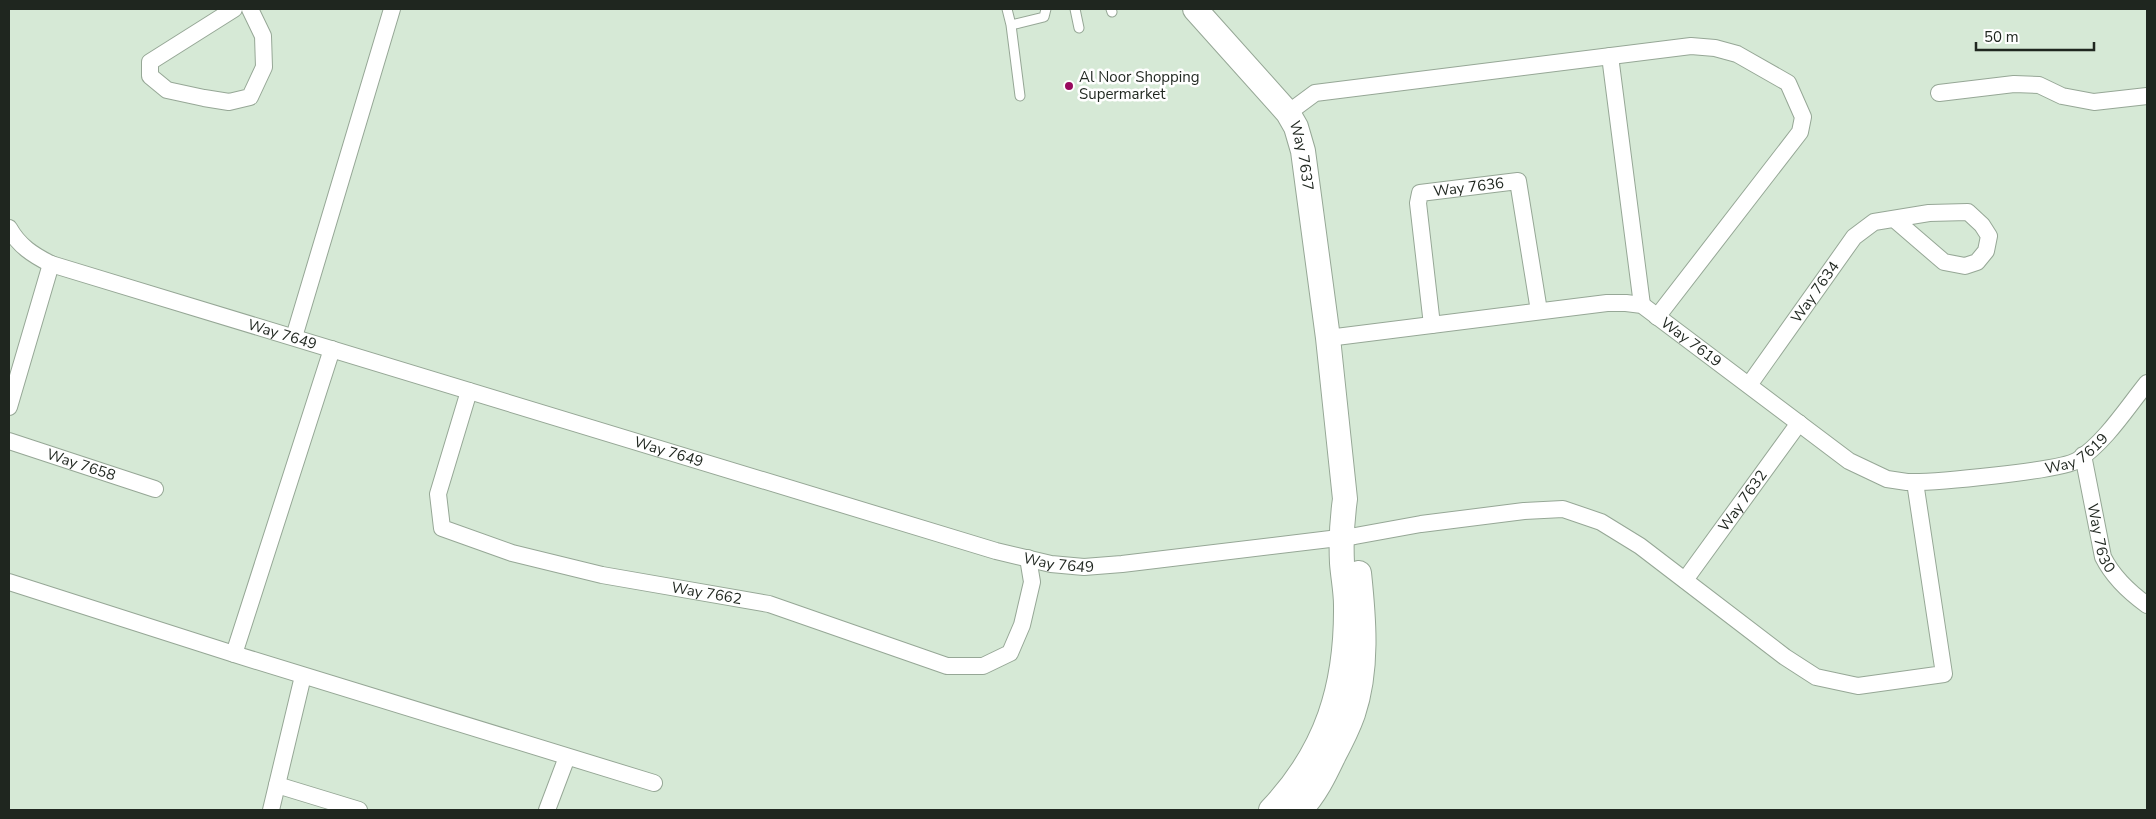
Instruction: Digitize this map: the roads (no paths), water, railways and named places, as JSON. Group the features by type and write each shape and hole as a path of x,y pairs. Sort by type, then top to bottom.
{"street":[{"path":"234,9 150,62 150,76 167,90 204,98 229,102 250,97 264,67 263,36 250,9"},
{"path":"294,337 392,9"},
{"name":"Way 7637","path":"1195,9 1288,113 1296,127 1303,151 1328,338"},
{"path":"1288,113 1315,93 1691,46 1715,48 1737,54 1788,83 1803,118 1800,132 1657,317"},
{"path":"1610,56 1642,306"},
{"path":"1939,93 2014,84 2039,85 2062,96 2094,102 2147,96"},
{"name":"Way 7636","path":"1432,325 1418,203 1420,193 1518,181 1539,311"},
{"name":"Way 7634","path":"1749,385 1854,236 1874,222 1894,218 1929,213 1968,212 1982,225 1989,236 1986,251 1977,262 1965,266 1944,262 1894,218"},
{"name":"Way 7649","path":"9,228 16,241 34,255 51,264 996,551 1051,564 1084,567 1122,564 1349,537 1430,522 1524,511 1563,509 1601,522 1640,546 1785,657 1816,677 1858,686 1944,674 1915,482"},
{"path":"9,407 51,264"},
{"name":"Way 7619","path":"1328,338 1607,303 1626,303 1642,306 1849,461 1887,479 1915,482 2053,468 2076,461 2104,436 2147,383"},
{"path":"1271,810 1293,786 1320,738 1334,706 1340,679 1352,516 1345,498 1328,338"},
{"path":"234,654 332,349"},
{"name":"Way 7662","path":"469,391 438,494 442,528 512,553 602,575 769,604 947,666 983,666 1010,653 1022,625 1032,582 1028,558"},
{"name":"Way 7632","path":"1685,580 1799,423"},
{"name":"Way 7658","path":"9,441 155,489"},
{"name":"Way 7630","path":"2083,455 2103,557 2111,572 2137,598 2147,605"},
{"path":"1300,810 1307,803 1327,771 1342,740 1353,713 1361,679 1365,630 1349,537"},
{"path":"9,582 303,676 654,783"},
{"path":"271,810 303,676"},
{"path":"547,810 567,757"},
{"path":"277,785 359,810"}],"lane":[{"path":"1007,9 1011,25 1020,96"},
{"path":"1011,25 1044,18 1046,9"},
{"path":"1075,9 1079,28"}],"place":[{"name":"Al Noor Shopping Supermarket","path":"1069,86"}]}
